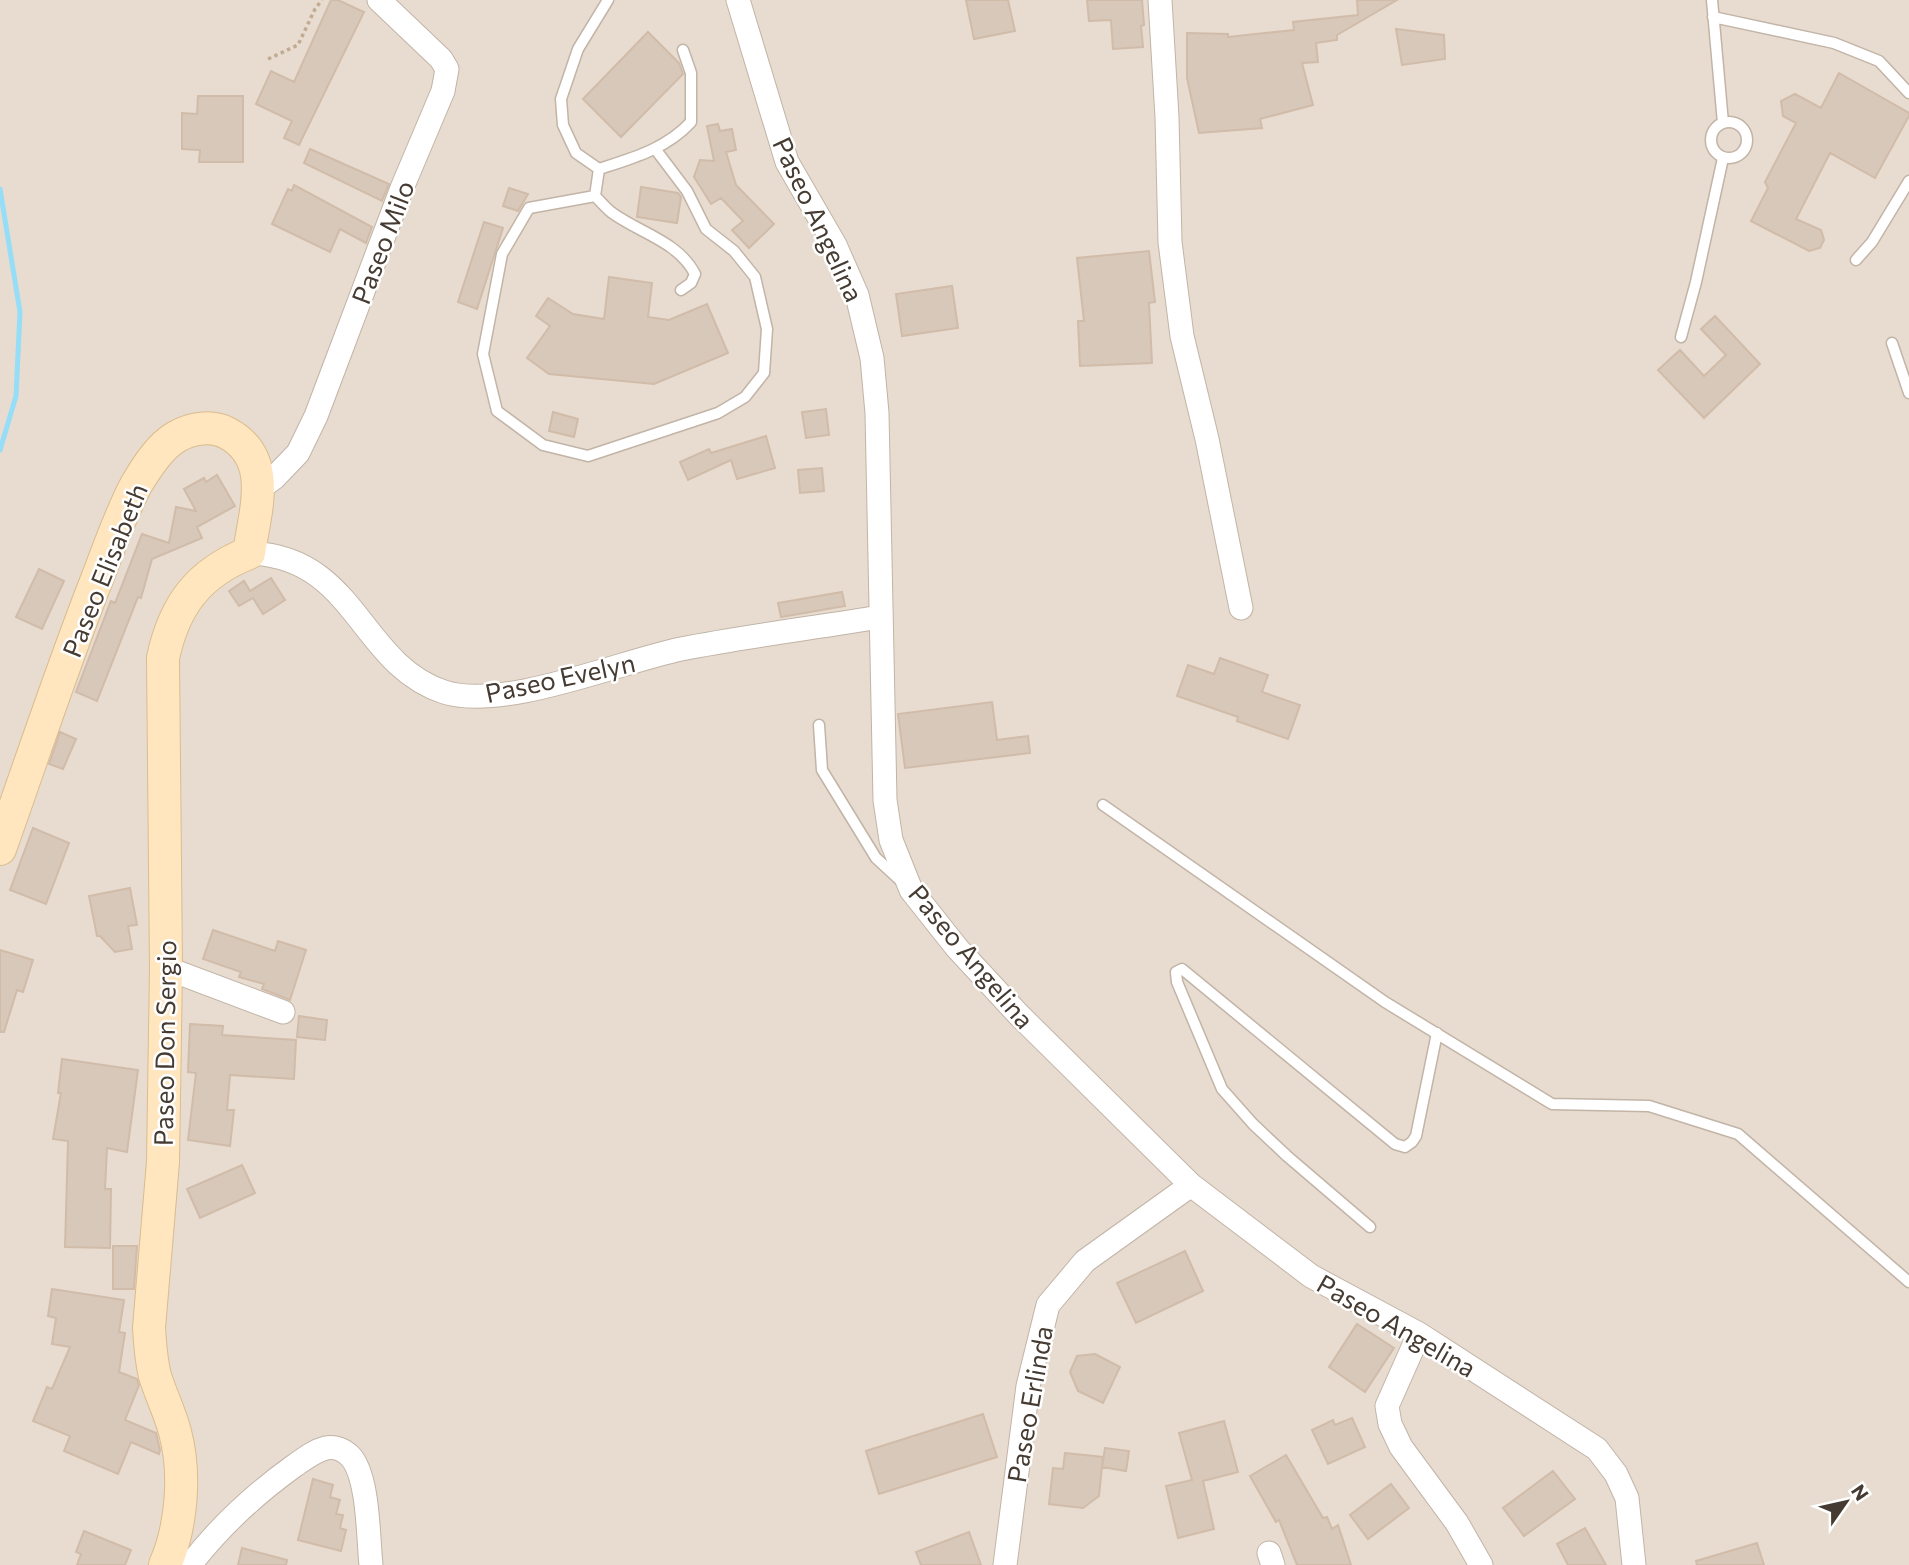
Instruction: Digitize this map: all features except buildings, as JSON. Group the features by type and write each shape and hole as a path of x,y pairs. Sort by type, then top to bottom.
{"street":[{"name":"Paseo Milo","path":"257,490 274,478 298,453 316,416 443,91 447,69 441,59 379,0"},
{"name":"Paseo Angelina","path":"738,0 787,162 835,244 857,295 872,358 877,413 885,800 891,840 911,890 957,948 1018,1014 1191,1185 1311,1276 1419,1334 1597,1449 1616,1474 1627,1498 1634,1565"},
{"path":"1160,0 1167,117 1170,242 1181,323 1241,608"},
{"name":"Paseo Elisabeth","path":"0,849 85,610 124,510 146,468 175,438 188,431 205,428 220,430 235,437 254,458 258,471 257,490 249,553"},
{"name":"Paseo Evelyn","path":"249,553 271,553 293,560 313,571 354,608 384,648 413,675 438,689 464,696 510,694 680,650 880,617"},
{"name":"Paseo Don Sergio","path":"165,1565 174,1540 180,1475 176,1434 155,1376 150,1354 149,1328 163,1161 166,968 162,689 165,649 176,614 197,585 223,565 249,553"},
{"path":"166,968 283,1012"},
{"name":"Paseo Erlinda","path":"1005,1565 1028,1386 1048,1305 1085,1261 1191,1185"},
{"path":"1419,1334 1387,1406 1390,1424 1401,1447 1457,1523 1481,1565"},
{"path":"190,1565 213,1536 240,1509 312,1454 328,1447 341,1449 352,1458 360,1476 371,1565"}],"lane":[{"path":"598,169 576,153 563,125 561,99 578,49 608,0"},
{"path":"1712,0 1723,123"},
{"path":"1713,17 1834,43 1879,61 1909,93"},
{"path":"598,169 656,150 680,133 691,121 691,73 683,50"},
{"path":"1723,123 1734,123 1744,130 1747,141 1744,151 1734,158 1723,158 1714,151 1710,140 1714,130 1723,123"},
{"path":"595,196 529,208 502,254 483,354 497,411 543,445 588,456 718,413 746,397 764,373 767,329 755,277 734,251 706,229 687,191 656,150"},
{"path":"1681,337 1723,158"},
{"path":"595,196 598,169"},
{"path":"1856,260 1872,242 1909,181"},
{"path":"595,196 611,212 675,249 689,262 695,274 691,283 681,290"},
{"path":"1892,343 1909,393"},
{"path":"818,725 822,770 876,858 911,890"},
{"path":"1103,805 1385,1002 1552,1104 1649,1106 1738,1134 1909,1282"},
{"path":"1370,1227 1287,1156 1222,1090 1177,982 1176,972 1182,969 1395,1144 1405,1147 1416,1136 1437,1033"}],"path":[{"path":"268,59 298,45 322,0"}],"shaded area":[{"path":"0,0 1909,0 1909,1565 0,1565"}],"waterway":[{"path":"0,189 20,312 16,396 0,450"}]}
